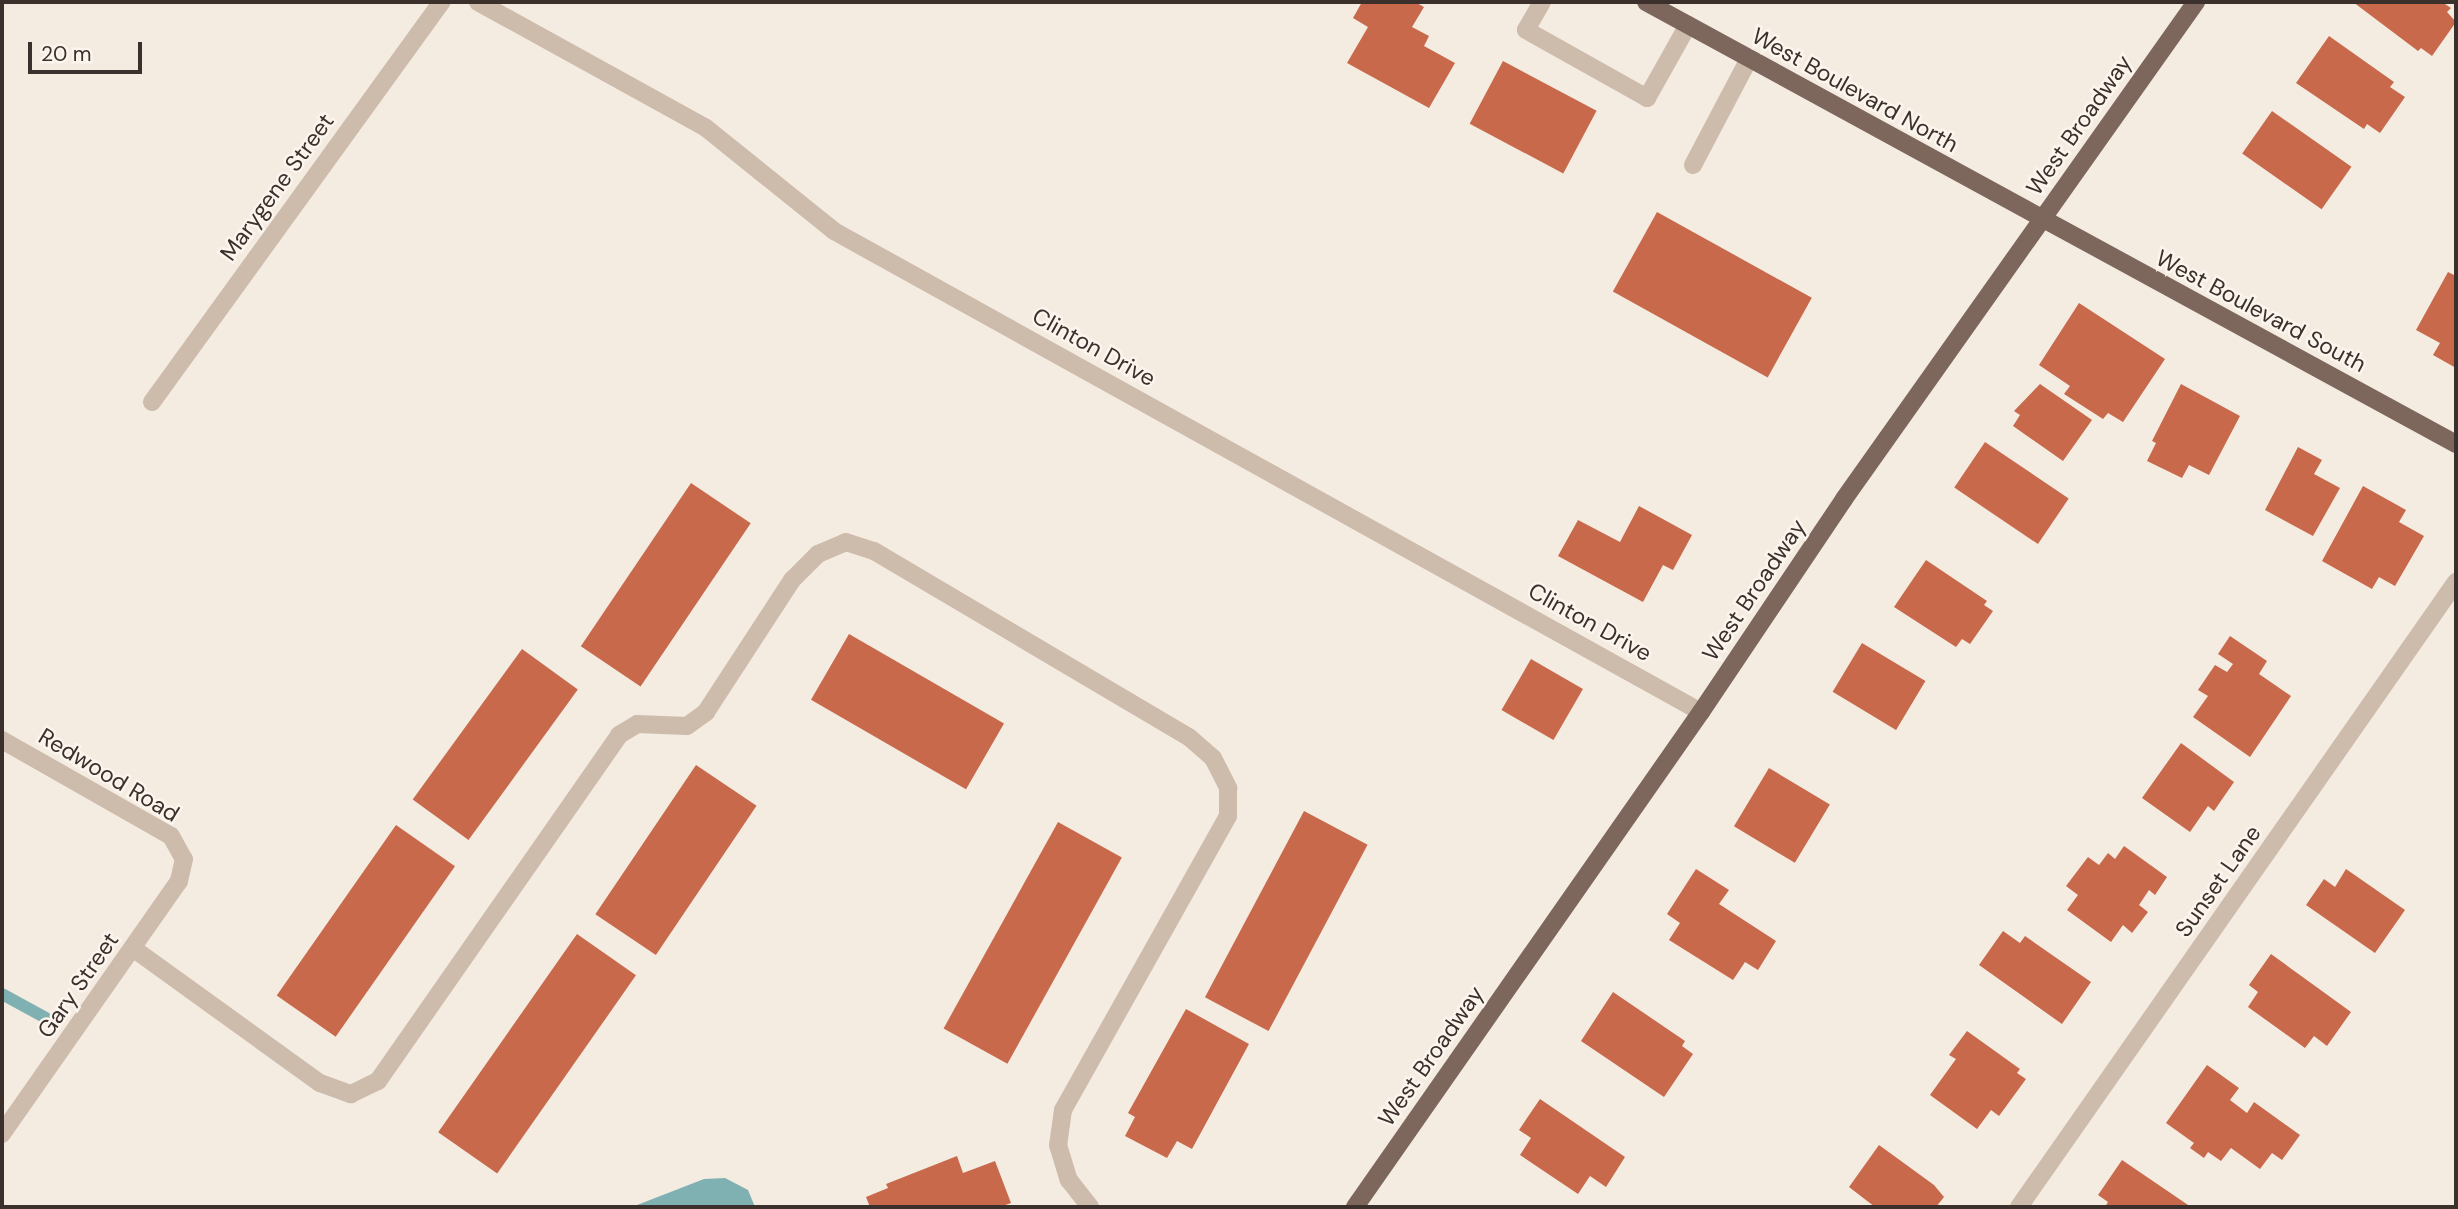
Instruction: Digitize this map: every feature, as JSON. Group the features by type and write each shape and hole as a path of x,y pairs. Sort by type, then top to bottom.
{"main road":[{"name":"West Boulevard North","path":"1646,2 2042,220"},
{"name":"West Broadway","path":"1355,1207 1702,712 1844,499 2196,2"},
{"name":"West Boulevard South","path":"2042,220 2456,444"}],"street":[{"name":"Marygene Street","path":"152,402 442,2"},
{"name":"Clinton Drive","path":"478,2 706,128 834,231 1702,712"},
{"path":"1542,2 1526,30 1647,98 1688,25"},
{"path":"1693,165 1749,59"},
{"path":"134,949 320,1083 351,1094 378,1081 619,735 636,724 687,726 706,712 792,580 818,554 846,542 873,551 1190,738 1213,758 1228,788 1228,816 1063,1110 1058,1145 1069,1180 1090,1207"},
{"name":"Sunset Lane","path":"2019,1207 2456,582"},
{"name":"Redwood Road","path":"2,740 171,836 184,859"},
{"name":"Gary Street","path":"2,1134 134,949 179,881 184,859"}],"water":[{"path":"725,1178 748,1190 755,1207 632,1207 704,1179"}],"building":[{"path":"1362,2 1415,2 1424,7 1412,27 1429,36 1424,46 1455,63 1429,108 1347,63 1368,27 1353,18"},
{"path":"2353,2 2442,2 2451,8 2447,12 2456,22 2432,56 2421,48 2418,51"},
{"path":"2329,36 2394,82 2390,87 2405,97 2380,133 2367,124 2364,129 2296,83"},
{"path":"1503,61 1597,111 1563,173 1470,124"},
{"path":"2272,111 2351,167 2322,209 2242,154"},
{"path":"1657,212 1812,298 1768,377 1613,292"},
{"path":"2448,272 2456,276 2456,368 2433,355 2440,343 2416,330"},
{"path":"2079,303 2165,359 2123,422 2108,413 2103,419 2064,394 2070,386 2039,365"},
{"path":"2040,384 2092,420 2063,461 2013,426 2020,415 2014,411"},
{"path":"2181,384 2240,416 2209,475 2189,465 2182,478 2147,461 2156,443 2152,441"},
{"path":"1985,442 2069,498 2038,544 1954,488"},
{"path":"2298,447 2322,460 2314,474 2340,488 2313,536 2265,510"},
{"path":"691,483 751,523 641,687 581,646"},
{"path":"2363,486 2406,510 2399,522 2424,536 2395,586 2379,577 2372,589 2322,561"},
{"path":"1639,506 1692,535 1673,570 1663,565 1643,602 1558,556 1578,520 1620,542"},
{"path":"1926,560 1987,601 1984,605 1993,611 1970,644 1962,639 1956,647 1894,607"},
{"path":"849,634 1004,724 966,789 811,700"},
{"path":"2230,636 2267,661 2259,674 2291,696 2250,757 2193,717 2208,696 2198,690 2215,665 2227,672 2233,664 2218,654"},
{"path":"1862,643 1925,681 1896,730 1833,692"},
{"path":"522,649 578,690 468,840 413,799"},
{"path":"1531,659 1583,689 1553,740 1502,710"},
{"path":"2181,743 2234,782 2214,811 2208,806 2190,832 2142,798"},
{"path":"696,765 757,806 656,955 595,914"},
{"path":"1769,768 1830,805 1795,863 1734,826"},
{"path":"1304,811 1368,845 1269,1031 1205,997"},
{"path":"1058,822 1122,857 1007,1064 944,1028"},
{"path":"396,825 455,866 336,1037 277,995"},
{"path":"2124,846 2167,877 2155,895 2149,890 2139,905 2148,912 2132,933 2123,925 2111,942 2067,910 2078,895 2066,886 2088,857 2099,865 2108,853 2115,859"},
{"path":"1696,869 1729,890 1719,904 1776,941 1758,970 1745,962 1733,980 1669,940 1680,923 1667,914"},
{"path":"2346,869 2405,910 2375,953 2306,905 2324,879 2335,887"},
{"path":"2003,931 2020,943 2025,936 2091,982 2062,1024 1979,965"},
{"path":"577,934 636,975 497,1174 438,1132"},
{"path":"2271,954 2351,1012 2327,1046 2314,1036 2305,1048 2248,1007 2258,992 2249,985"},
{"path":"1613,992 1685,1041 1682,1046 1693,1054 1664,1097 1581,1041"},
{"path":"1186,1009 1249,1044 1192,1149 1177,1141 1167,1158 1125,1136 1135,1117 1128,1113"},
{"path":"1967,1031 2020,1069 2017,1073 2026,1079 1999,1116 1991,1110 1977,1129 1930,1095 1956,1059 1949,1055"},
{"path":"2207,1065 2239,1088 2230,1100 2247,1113 2254,1102 2300,1135 2282,1160 2272,1153 2260,1169 2231,1148 2221,1161 2208,1152 2204,1158 2190,1148 2194,1143 2166,1123"},
{"path":"1540,1099 1625,1157 1606,1187 1590,1176 1578,1194 1520,1155 1531,1138 1519,1130"},
{"path":"1879,1145 1934,1185 1944,1197 1936,1207 1875,1207 1849,1187"},
{"path":"957,1156 963,1173 995,1161 1011,1203 1000,1207 870,1207 866,1197 888,1188 886,1184"},
{"path":"2122,1160 2191,1207 2105,1207 2108,1202 2098,1195"}],"waterway":[{"path":"2,994 46,1018"}]}
